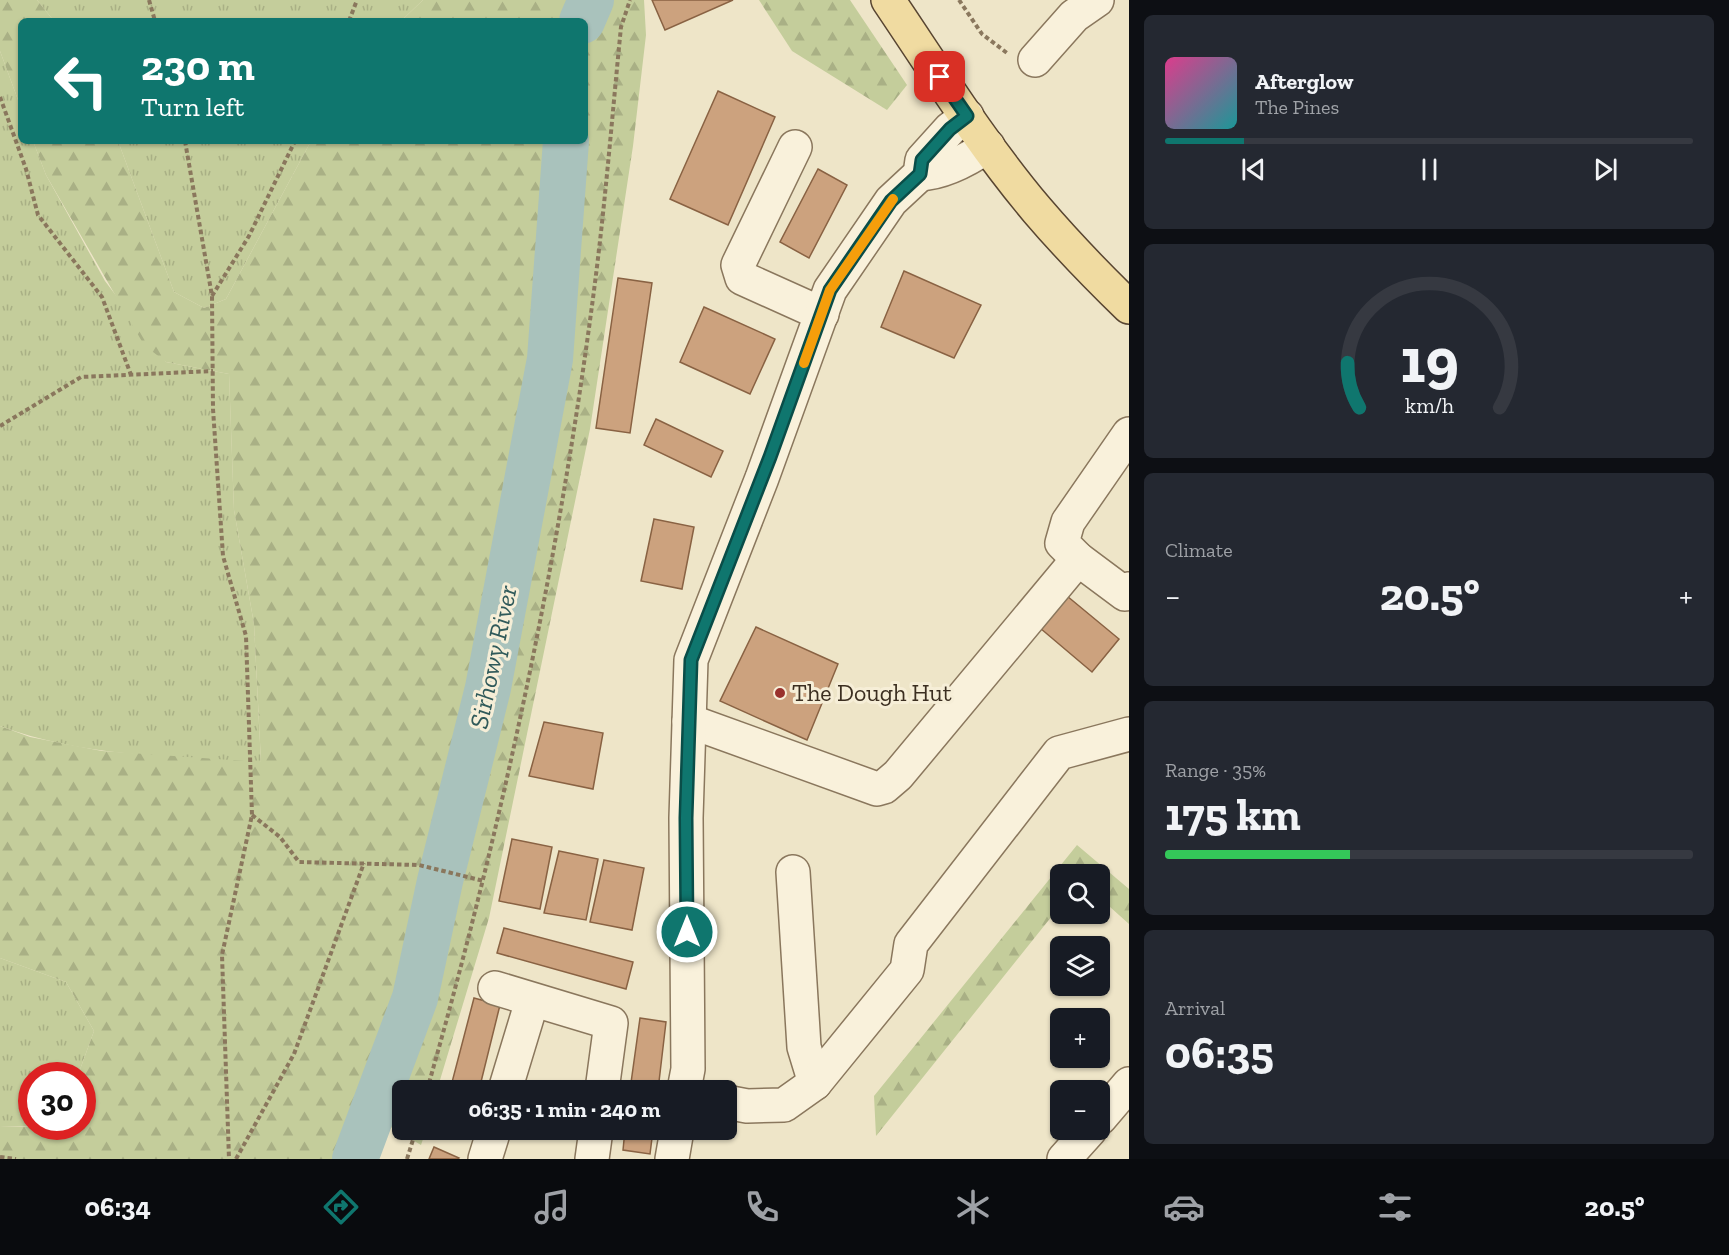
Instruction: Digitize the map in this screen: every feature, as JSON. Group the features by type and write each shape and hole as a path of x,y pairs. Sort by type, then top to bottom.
{"main road":[{"path":"888,0 988,146 1036,209 1086,265 1129,307"}],"street":[{"path":"1036,59 1074,16 1097,0"},
{"path":"692,1080 686,818 691,660 830,290 885,211 920,174 922,160 950,129 967,116"},
{"path":"920,174 933,173 972,157 988,146"},
{"path":"795,147 738,265 742,278 822,314"},
{"path":"1129,434 1068,522 1062,543 1078,559 1125,594 1129,589"},
{"path":"689,721 877,789 884,787 898,775 1078,559"},
{"path":"737,1104 784,1105 815,1083 907,970 911,944 1059,753 1129,734"},
{"path":"793,872 804,1047 815,1083"},
{"path":"495,988 611,1023 603,1080"},
{"path":"508,1080 532,1001"},
{"path":"1110,1106 1129,1084"},
{"path":"485,1159 491,1140"},
{"path":"592,1159 595,1140"},
{"path":"672,1159 675,1140"},
{"path":"1064,1159 1081,1140"}],"path":[{"path":"149,0 154,18"},
{"path":"351,18 357,0"},
{"path":"430,1080 484,880 554,552 594,297 621,27 630,0"},
{"path":"958,0 982,34 1009,54 1036,59"},
{"path":"0,97 26,169 38,215 102,297 131,375"},
{"path":"185,144 212,296 213,371 222,556 246,636 252,815 222,955 229,1159"},
{"path":"212,296 249,236 294,144"},
{"path":"0,426 81,377 213,371"},
{"path":"252,815 280,837 299,862 419,865 484,880"},
{"path":"236,1159 294,1054 364,863"},
{"path":"407,1159 413,1140"},
{"path":"0,1157 16,1159"}],"green space":[{"path":"0,0 37,0 52,18 18,18 18,100 0,51"},
{"path":"37,0 423,0 404,18 52,18"},
{"path":"423,0 644,0 646,35 633,146 590,429 489,918 440,1080 392,1080 392,1128 362,1110 342,1159 0,1159 0,1127 18,1127 18,1140 96,1140 96,1062 83,1062 94,1031 66,982 0,958 0,726 30,737 102,751 261,762 254,624 234,510 229,374 166,362 144,345 46,175 34,144 119,144 174,292 204,308 226,299 309,144 588,144 588,18 404,18"},
{"path":"759,0 850,0 907,85 887,110 792,51"},
{"path":"0,51 18,100 18,144 34,144 46,175 105,281 166,362 229,374 234,510 254,624 261,763 129,754 63,744 0,726"},
{"path":"119,144 309,144 226,299 204,308 174,292"},
{"path":"1077,845 1099,864 1062,864"},
{"path":"1110,873 1129,889 1129,924 1110,907"},
{"path":"1050,878 1050,918 876,1136 874,1096"},
{"path":"0,958 66,982 94,1031 83,1062 18,1062 18,1126 0,1127"},
{"path":"413,1140 423,1140 421,1145"}],"building":[{"path":"652,0 733,0 665,30"},
{"path":"718,91 775,117 728,225 670,199"},
{"path":"818,169 847,185 809,258 780,242"},
{"path":"904,271 981,305 954,358 881,327"},
{"path":"618,278 652,283 630,433 596,428"},
{"path":"704,307 775,339 750,394 680,362"},
{"path":"656,419 723,451 711,477 644,445"},
{"path":"654,519 694,527 682,589 641,581"},
{"path":"1067,596 1119,639 1092,672 1040,628"},
{"path":"756,627 838,664 807,740 720,701"},
{"path":"544,722 603,733 593,789 529,776"},
{"path":"512,839 552,847 540,909 499,901"},
{"path":"559,851 598,859 586,920 544,913"},
{"path":"604,860 644,868 632,930 590,922"},
{"path":"504,928 633,962 626,989 497,953"},
{"path":"474,998 500,1005 481,1080 453,1080"},
{"path":"640,1018 666,1022 659,1080 631,1080"},
{"path":"624,1140 652,1140 650,1154 623,1150"},
{"path":"434,1147 459,1158 429,1159"}],"waterway":[{"name":"Sirhowy River","path":"583,18 591,0"},
{"name":"Sirhowy River","path":"355,1159 415,998 440,881 488,688 550,359 566,144"}],"slow traffic":[{"path":"804,363 830,290 893,199"}],"place":[{"name":"The Dough Hut","path":"780,693"}],"route":[{"path":"687,932 686,818 691,660 770,457 830,290 891,201 920,174 922,160 950,129 967,116 940,77"}]}
